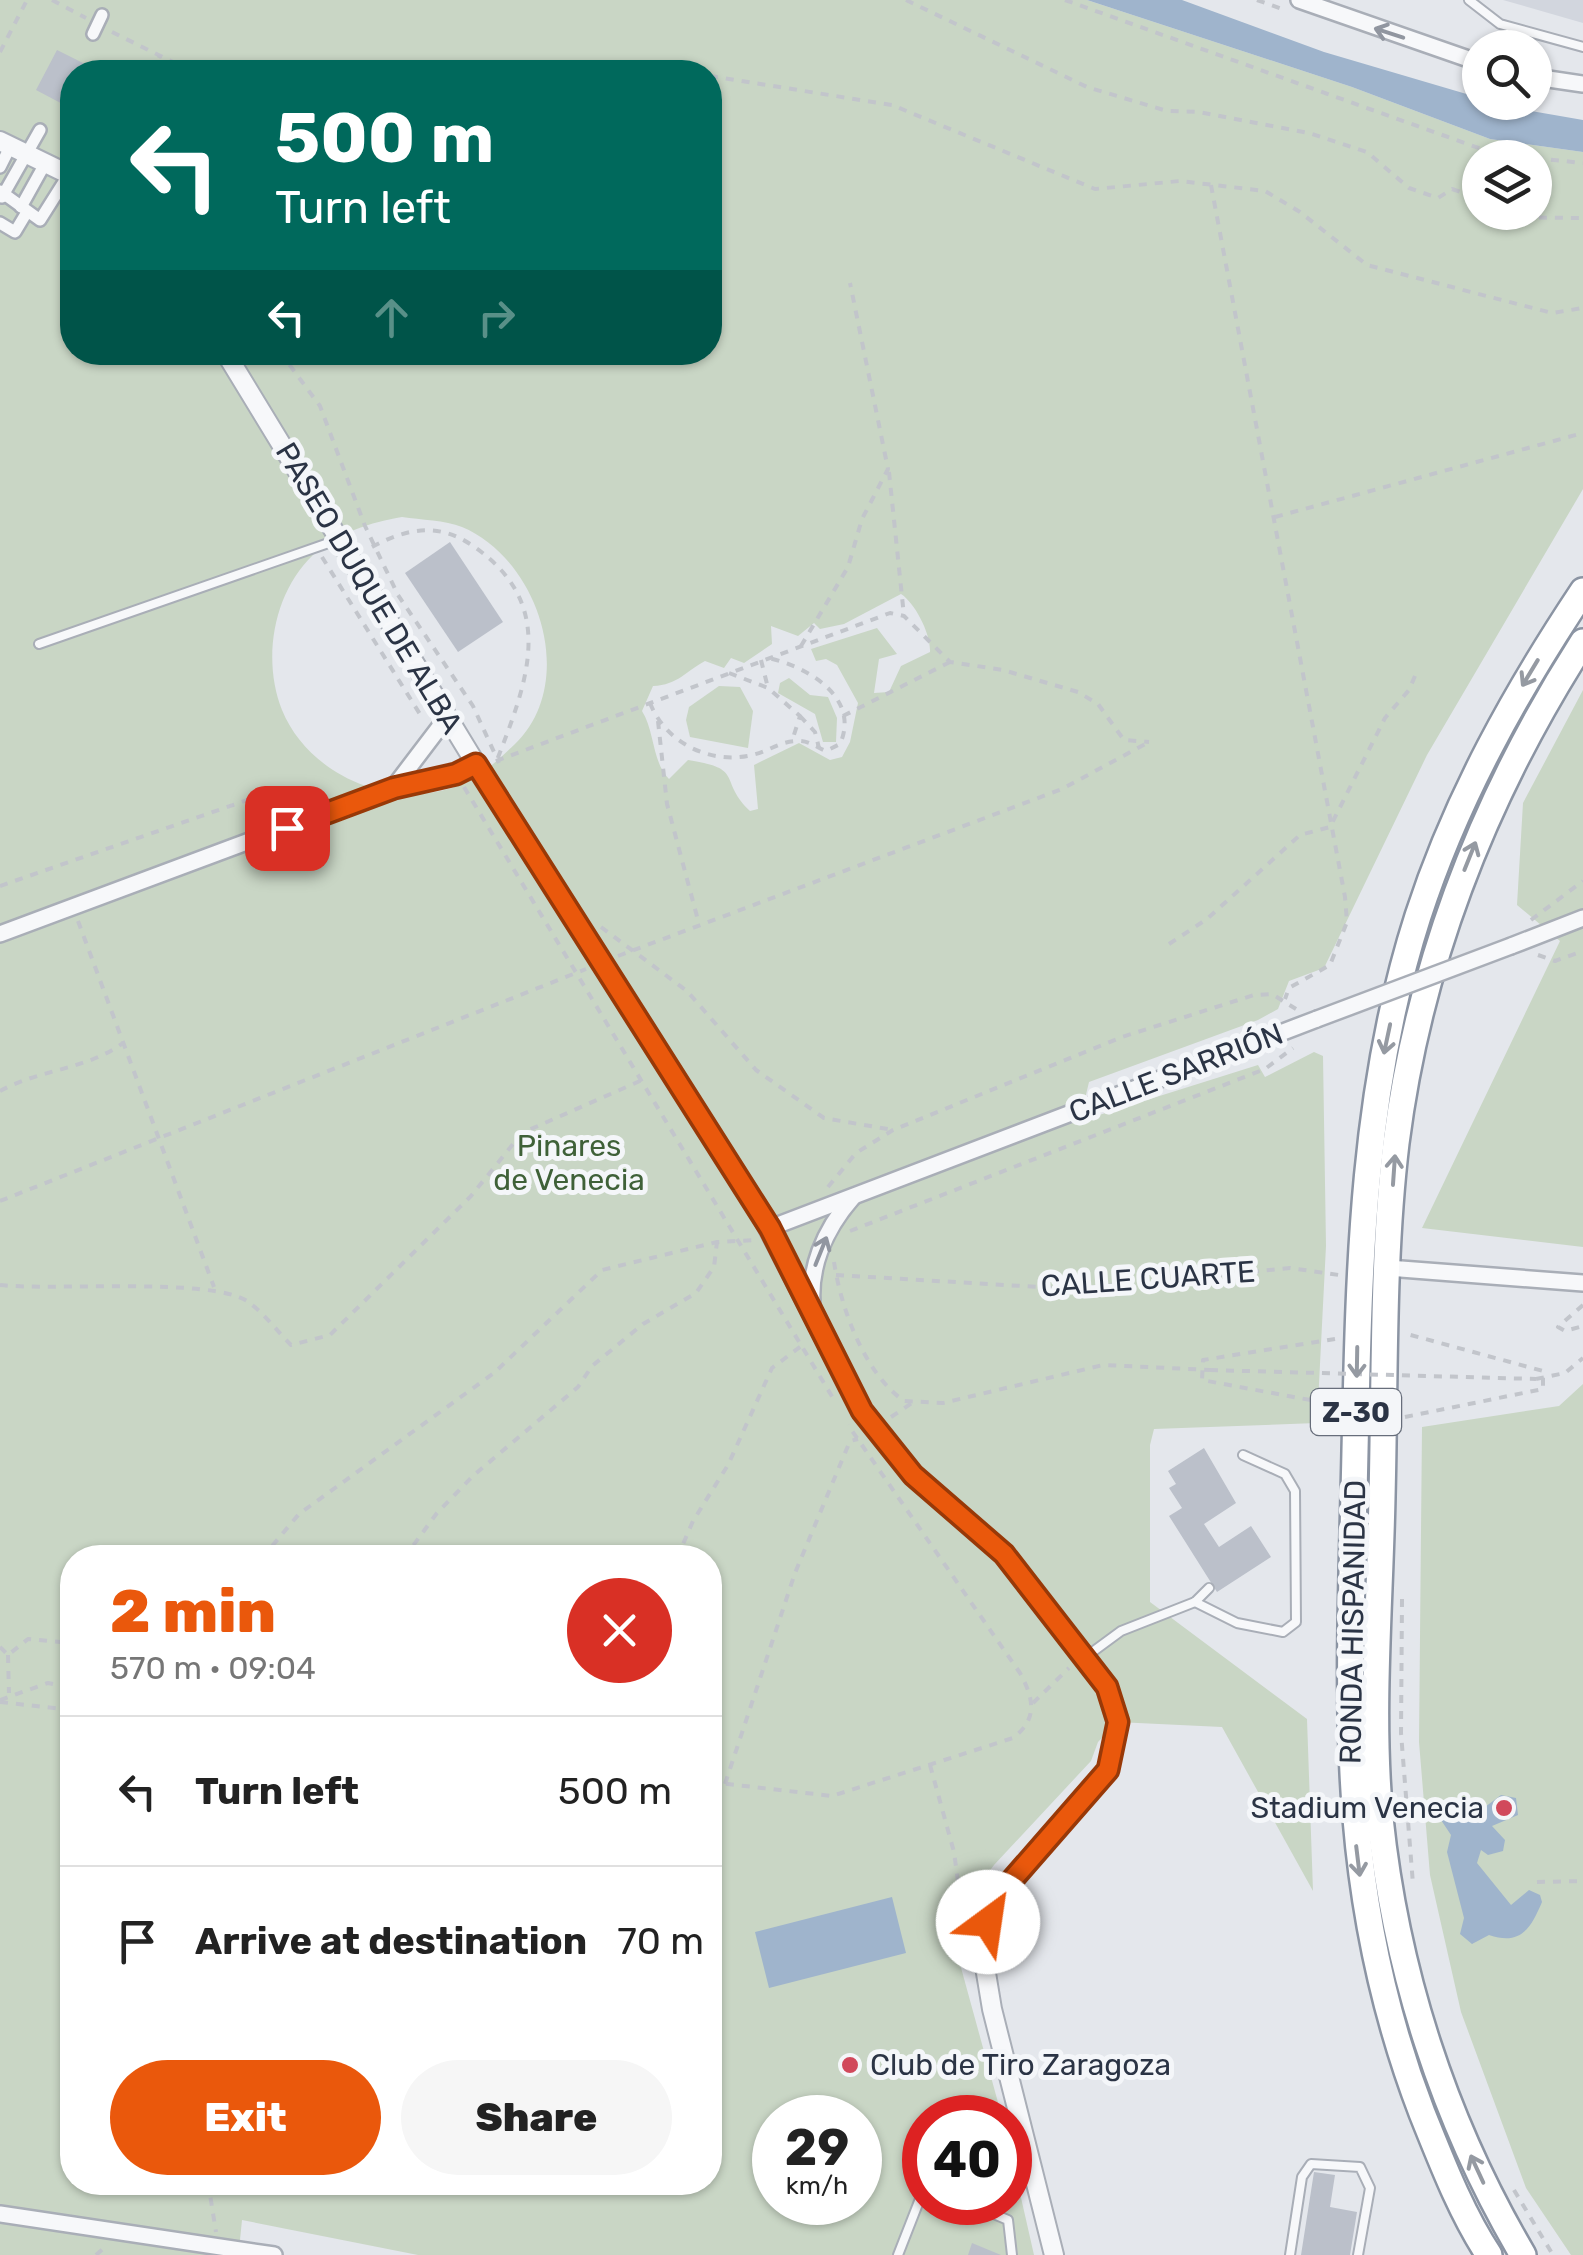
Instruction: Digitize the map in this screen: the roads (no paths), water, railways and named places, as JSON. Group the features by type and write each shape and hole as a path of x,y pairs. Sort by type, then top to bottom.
{"highway":[{"name":"RONDA HISPANIDAD","path":"1486,2252 1435,2144 1405,2068 1382,1991 1362,1896 1349,1748 1356,1409 1350,1275 1379,1079 1418,916 1477,770 1530,674 1583,591"},
{"name":"RONDA HISPANIDAD","path":"1522,2255 1480,2175 1432,2058 1408,1982 1391,1901 1380,1814 1377,1731 1388,1268 1396,1144 1408,1070 1449,912 1503,779 1583,642"},
{"path":"1350,1275 1388,1268"}],"street":[{"path":"1299,0 1462,57"},
{"path":"93,34 102,15"},
{"path":"1552,79 1583,84"},
{"path":"0,167 12,146 40,130"},
{"path":"12,146 60,169"},
{"path":"7,227 14,203 12,146"},
{"path":"14,203 46,162"},
{"path":"14,203 40,220 60,191"},
{"name":"PASEO DUQUE DE ALBA","path":"233,365 476,764 773,1234 850,1393 913,1475 1004,1554 1086,1654 1107,1687 1118,1736 1112,1762 1096,1789 998,1897 984,1936 982,1966 1054,2255"},
{"path":"394,788 448,716"},
{"path":"0,934 394,788 456,774 476,764"},
{"name":"CALLE SARRIÓN","path":"773,1234 809,1212 1583,918"},
{"path":"814,1317 813,1270 828,1234 856,1194"},
{"path":"1388,1268 1583,1283"},
{"path":"0,2214 274,2255"}],"lane":[{"path":"1469,0 1500,24 1583,47"},
{"path":"40,644 320,549 340,538"},
{"path":"1195,1602 1252,1626 1283,1632 1296,1622 1295,1491 1285,1474 1243,1455"},
{"path":"1086,1654 1121,1632 1195,1602 1209,1588"},
{"path":"1290,2255 1302,2177 1311,2164 1360,2167 1370,2188 1358,2255"},
{"path":"898,2255 910,2225"},
{"path":"1009,2225 1012,2255"}],"water":[{"path":"1087,0 1182,0 1324,52 1462,93 1462,120 1552,120 1552,115 1583,120 1583,152 1552,148 1552,140 1490,139 1352,87"},
{"path":"1501,1795 1516,1798 1518,1815 1492,1826 1505,1840 1503,1851 1488,1855 1481,1850 1477,1863 1511,1905 1529,1890 1540,1895 1542,1902 1529,1927 1517,1936 1489,1935 1472,1944 1460,1934 1464,1918 1447,1852 1451,1835 1439,1817 1444,1803 1460,1800 1477,1813"},
{"path":"892,1897 906,1953 769,1988 755,1932"}],"place":[{"name":"Stadium Venecia","path":"1504,1808"},
{"name":"Club de Tiro Zaragoza","path":"850,2065"}],"park label":[{"name":"Pinares de Venecia","path":"569,1163"}]}
